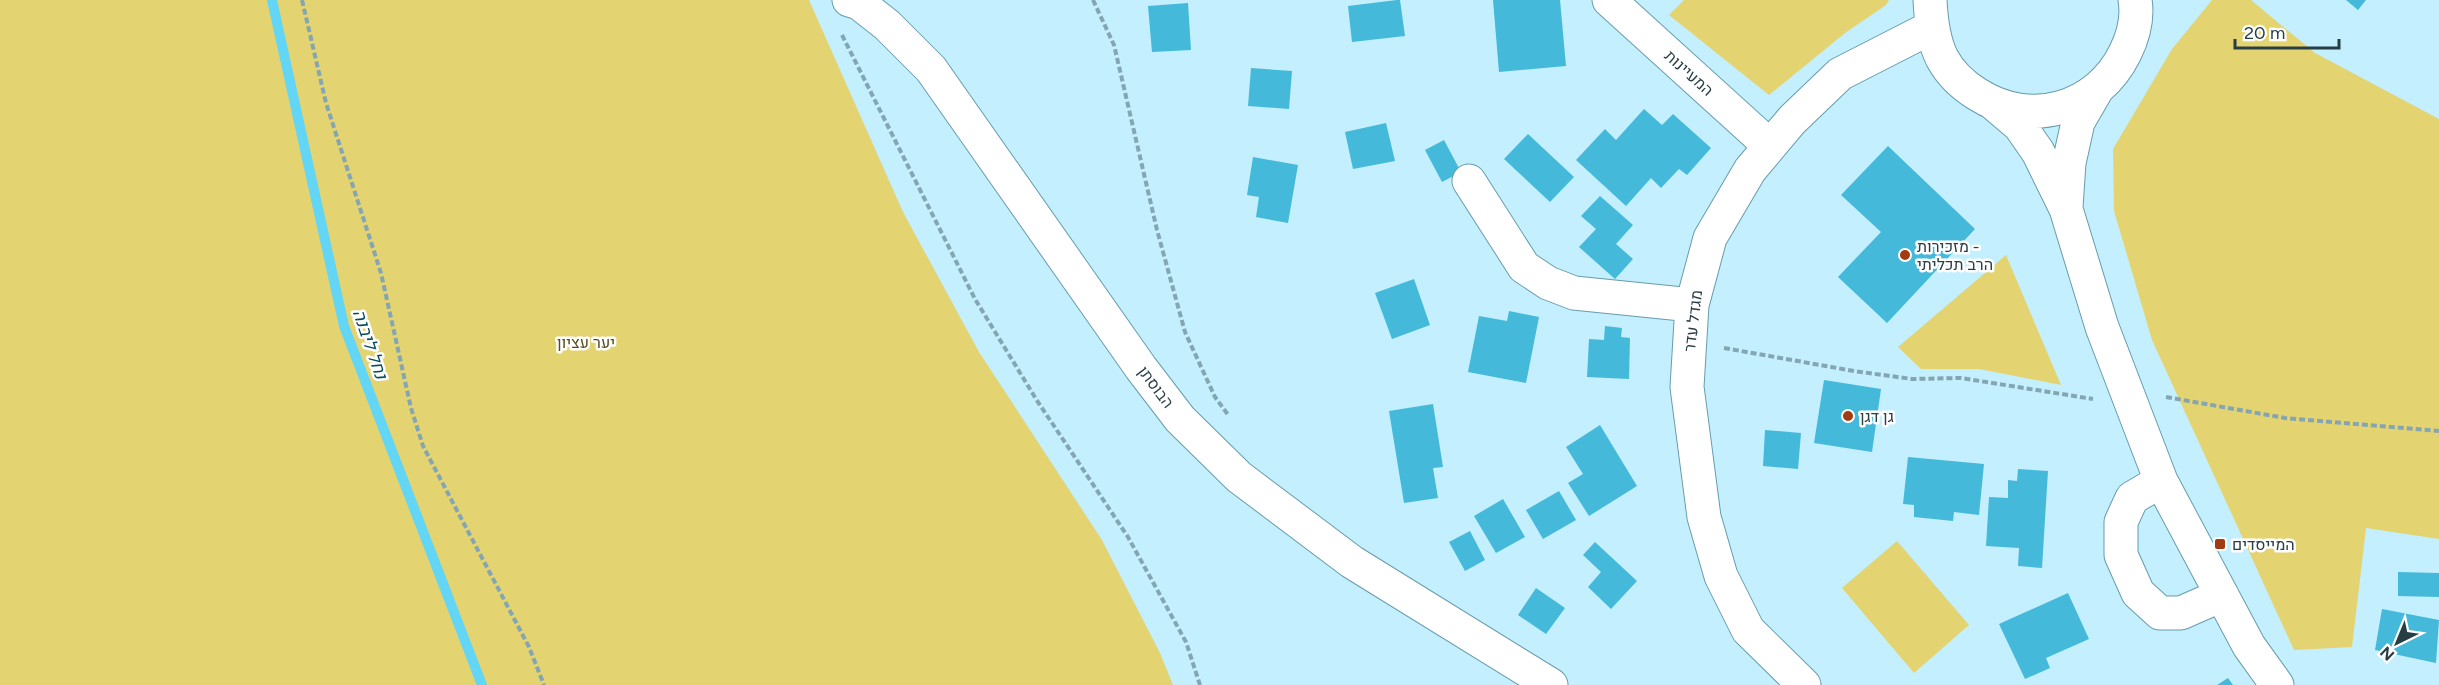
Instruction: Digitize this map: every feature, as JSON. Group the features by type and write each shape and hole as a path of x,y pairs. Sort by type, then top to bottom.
{"street":[{"name":"המעיינות","path":"1609,0 1770,146"},
{"path":"2066,209 2069,163 2078,122 2097,91 2118,69 2132,41 2137,10 2135,0"},
{"name":"הבוסתן","path":"844,14 860,3 887,25 931,69 1180,419 1239,477 1352,562 1551,685"},
{"name":"מגדל עדר","path":"1804,685 1748,630 1721,576 1704,517 1687,387 1692,304 1710,238 1750,170 1792,120 1840,74 1931,14"},
{"path":"1931,14 1943,59 1965,86 1994,104 2020,126 2038,152 2066,209 2102,327 2161,481 2249,646 2277,685"},
{"path":"1994,104 2020,112 2047,112 2073,105 2097,91"},
{"path":"1469,181 1524,267 1548,283 1574,293 1692,304"},
{"path":"2161,481 2132,498 2121,522 2121,555 2138,593 2160,614 2181,613 2222,595"}],"path":[{"path":"302,0 326,103 381,273 411,408 423,446 529,648 544,685"},
{"path":"1093,0 1114,45 1157,230 1185,332 1215,397 1235,423"},
{"path":"844,14 975,299 1036,399 1128,537 1186,642 1200,685"},
{"path":"1690,341 1854,371 1912,379 1961,378 2197,404 2285,418 2439,431"}],"green space":[{"name":"יער עציון","path":"0,0 809,0 903,212 979,352 1102,540 1160,653 1173,685 0,685"},
{"path":"1684,0 1889,0 1886,5 1845,33 1769,95 1669,15"},
{"path":"2212,0 2251,0 2315,53 2439,119 2439,539 2366,528 2352,647 2294,650 2152,340 2114,211 2113,149 2172,49"},
{"path":"2006,255 2061,385 1979,369 1921,369 1898,347"},
{"path":"1897,541 1969,625 1914,673 1842,588"}],"building":[{"path":"1400,0 1405,36 1352,42 1348,6"},
{"path":"1493,0 1560,0 1566,66 1499,72"},
{"path":"2346,0 2366,0 2358,10"},
{"path":"1188,3 1191,50 1152,52 1148,6"},
{"path":"1251,68 1292,71 1289,109 1248,106"},
{"path":"1644,109 1662,125 1673,114 1711,148 1687,175 1679,169 1661,188 1651,178 1626,206 1576,160 1605,129 1616,140"},
{"path":"1386,123 1395,161 1353,169 1345,132"},
{"path":"1528,134 1574,177 1550,202 1504,159"},
{"path":"1444,140 1461,172 1442,182 1425,150"},
{"name":"מזכירות - הרב תכליתי","path":"1888,146 1975,229 1887,323 1838,277 1881,232 1841,195"},
{"path":"1253,157 1298,165 1288,223 1256,217 1259,197 1247,195"},
{"path":"1600,196 1633,225 1616,244 1633,259 1615,279 1579,247 1596,229 1581,216"},
{"path":"1414,279 1430,325 1392,339 1375,293"},
{"path":"1509,311 1539,317 1526,383 1468,372 1479,316 1507,321"},
{"path":"1605,326 1622,328 1621,337 1630,338 1629,379 1587,377 1589,339 1604,340"},
{"name":"גן דגן","path":"1824,380 1881,389 1872,452 1814,443"},
{"path":"1433,404 1443,467 1433,468 1438,498 1404,503 1389,411"},
{"path":"1600,425 1637,486 1589,516 1568,483 1583,474 1566,447"},
{"path":"1765,430 1801,433 1798,469 1763,466"},
{"path":"1908,457 1984,464 1979,515 1954,512 1953,521 1914,517 1914,505 1903,504"},
{"path":"2018,469 2048,471 2042,568 2018,566 2019,548 1986,546 1989,497 2008,498 2008,480 2017,481"},
{"path":"1559,491 1576,520 1543,539 1526,510"},
{"path":"1503,499 1525,537 1496,553 1474,516"},
{"path":"1470,531 1485,560 1465,571 1449,542"},
{"path":"1595,542 1637,581 1611,609 1588,587 1601,572 1583,555"},
{"path":"2398,572 2439,573 2439,597 2398,596"},
{"path":"1536,588 1565,608 1546,634 1518,615"},
{"path":"2068,593 2089,639 2046,658 2050,668 2025,679 1999,624"},
{"path":"2382,609 2439,620 2436,663 2375,650"},
{"path":"2228,678 2233,685 2217,685"}],"waterway":[{"name":"נחל ליבנה","path":"272,0 344,326 482,685"}],"place":[{"name":"מזכירות - הרב תכליתי","path":"1905,255"},
{"name":"גן דגן","path":"1848,416"},
{"name":"המייסדים","path":"2220,544"}]}
